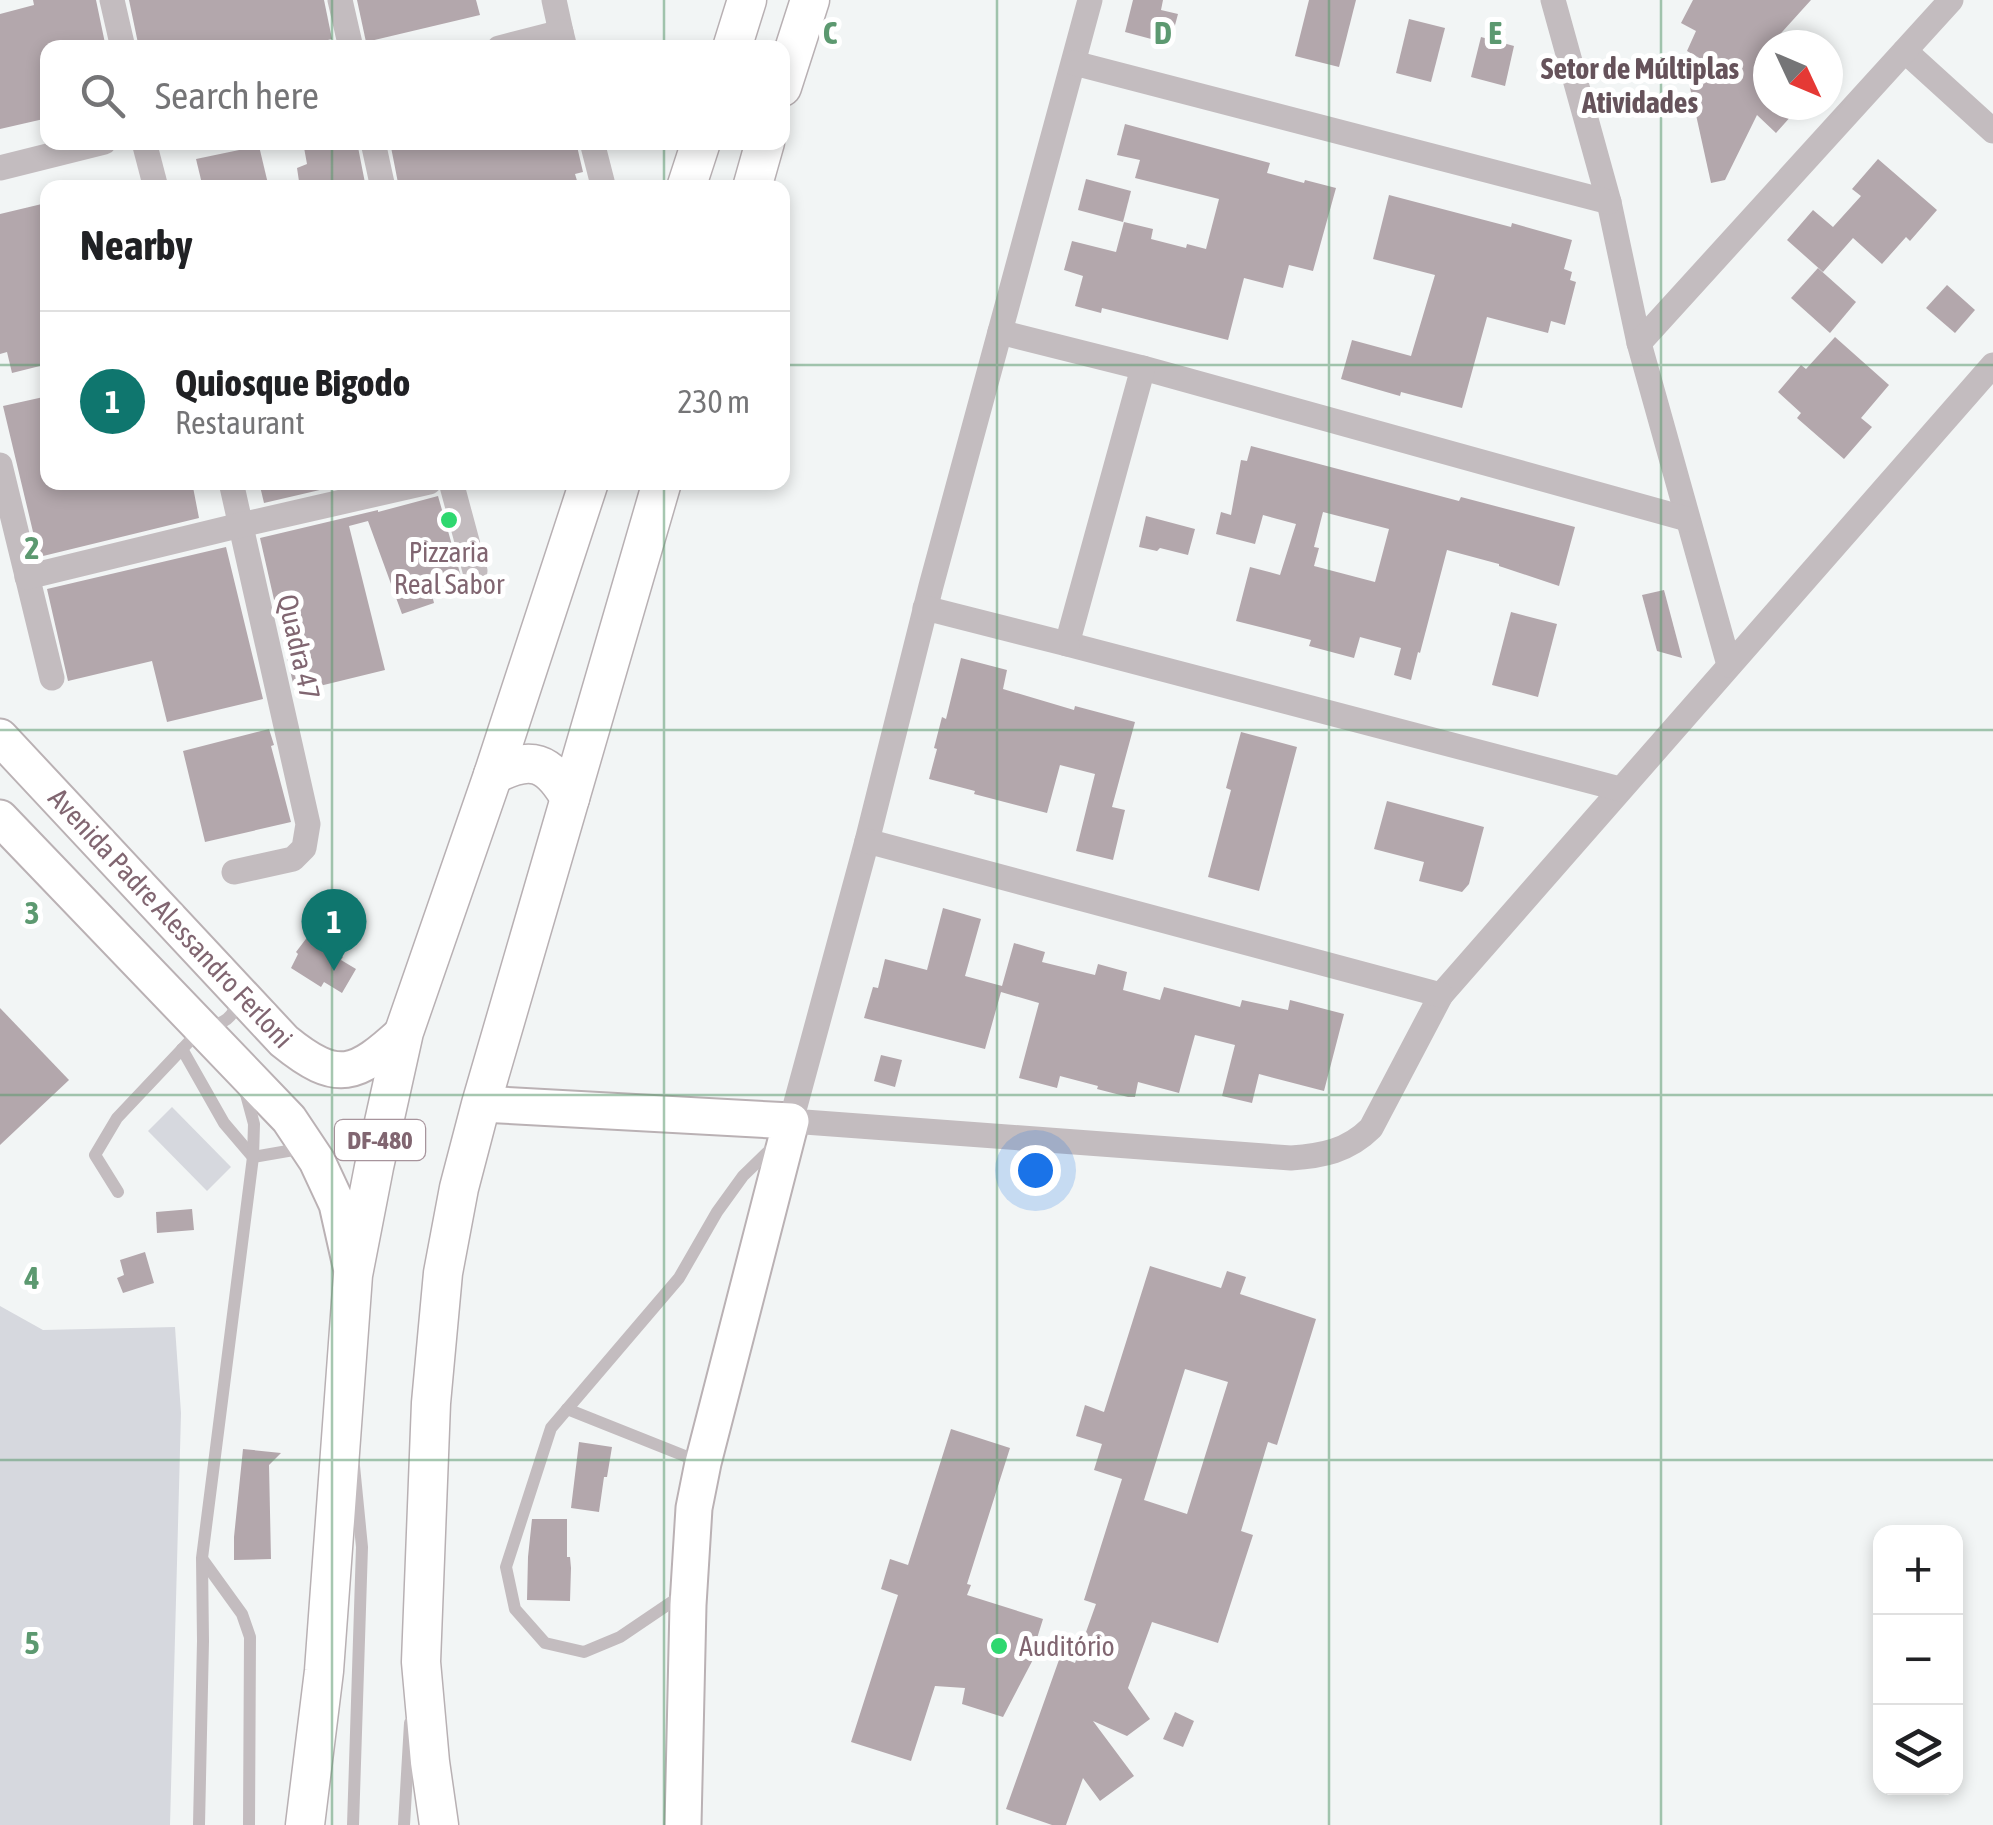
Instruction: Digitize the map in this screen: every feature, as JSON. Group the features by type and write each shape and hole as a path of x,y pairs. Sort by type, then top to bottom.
{"main road":[{"path":"734,40 747,0"},
{"path":"790,63 810,0"},
{"path":"688,180 698,150"},
{"path":"754,180 764,150"},
{"name":"DF-480","path":"305,1825 324,1672 353,1275 404,1032 586,490"},
{"name":"DF-480","path":"439,1825 421,1662 431,1403 443,1274 459,1188 481,1104 660,490"},
{"name":"Avenida Padre Alessandro Ferloni","path":"0,738 284,1041 305,1058 340,1071 358,1067 404,1032"},
{"path":"493,775 522,763 534,764 547,768 570,798"},
{"name":"Avenida Padre Alessandro Ferloni","path":"0,818 192,1038 234,1060 290,1119 310,1147 337,1204 353,1275"},
{"path":"481,1104 788,1130 694,1508 683,1825"}],"street":[{"path":"112,0 121,40"},
{"path":"340,0 349,40"},
{"path":"554,0 563,40"},
{"path":"1090,0 788,1130 1291,1158 1342,1150 1361,1138 1371,1128 1440,995 1993,365"},
{"path":"1553,0 1608,202 1639,343 1729,665"},
{"path":"1639,343 1951,0"},
{"path":"1905,50 1993,131"},
{"path":"1074,63 1608,202"},
{"path":"0,168 72,150"},
{"path":"146,150 154,180"},
{"path":"375,150 382,180"},
{"path":"594,150 602,180"},
{"path":"1000,332 1687,519"},
{"path":"1067,644 1143,368"},
{"path":"0,465 52,678"},
{"name":"Quadra 47","path":"232,490 308,824 304,848 293,859 234,872"},
{"path":"27,576 393,490"},
{"path":"453,490 476,572"},
{"path":"925,608 1620,790"},
{"path":"868,841 1440,995"}],"lane":[{"path":"118,1192 95,1155 117,1118 192,1038 230,1018 236,1010 233,984"},
{"path":"192,1038 224,1123 253,1157"},
{"path":"199,1825 202,1558 253,1157 254,1124 234,1060"},
{"path":"690,1589 620,1637 584,1652 545,1643 515,1610 506,1567 551,1428 679,1278 743,1176 788,1130"},
{"path":"253,1157 310,1147"},
{"path":"567,1409 703,1463"},
{"path":"342,1420 356,1475 362,1547 353,1825"},
{"path":"202,1558 242,1614 250,1637 249,1825"},
{"path":"404,1825 412,1702 421,1662"}],"shaded area":[{"path":"172,1107 231,1167 207,1191 148,1131"},
{"path":"0,1306 43,1330 175,1327 181,1413 170,1825 0,1825"}],"building":[{"path":"33,0 96,0 104,40 40,40 40,120 0,129 0,14 34,5"},
{"path":"129,0 324,0 332,39 328,40 137,40"},
{"path":"357,0 476,0 480,15 366,40"},
{"path":"1133,0 1163,0 1161,10 1178,14 1170,44 1125,32"},
{"path":"1309,0 1356,0 1339,67 1295,56"},
{"path":"1693,0 1811,0 1784,30 1753,30 1755,120 1725,180 1711,183 1687,74 1717,68 1687,51 1696,31 1681,23"},
{"path":"1409,19 1445,28 1431,82 1396,73"},
{"path":"1481,37 1514,46 1505,86 1471,77"},
{"path":"1762,120 1788,120 1776,133"},
{"path":"1125,124 1270,163 1267,173 1336,188 1313,271 1289,265 1283,288 1244,278 1228,340 1102,308 1101,313 1075,306 1083,276 1064,270 1072,241 1116,252 1124,222 1153,229 1151,239 1206,249 1219,199 1135,178 1140,160 1117,155"},
{"path":"260,150 267,180 201,180 196,159"},
{"path":"304,150 359,150 364,180 299,180 297,168 307,164"},
{"path":"392,150 578,150 583,172 575,174 577,180 397,180"},
{"path":"1878,159 1937,210 1910,241 1906,237 1882,264 1853,238 1823,272 1787,240 1813,210 1833,227 1861,196 1852,189"},
{"path":"1086,179 1131,191 1123,222 1078,210"},
{"path":"1389,195 1572,240 1564,269 1572,272 1570,280 1576,282 1565,325 1551,321 1548,333 1487,317 1462,408 1341,379 1352,340 1411,356 1435,275 1373,259"},
{"path":"40,204 40,366 12,373 7,352 0,354 0,214"},
{"path":"1818,268 1856,302 1830,333 1791,298"},
{"path":"1947,285 1975,310 1955,333 1926,308"},
{"path":"1835,337 1889,385 1861,418 1872,427 1844,459 1797,418 1801,413 1778,392 1801,365 1806,369"},
{"path":"40,398 40,490 194,490 199,518 39,557 3,406"},
{"path":"1251,446 1575,527 1559,586 1447,550 1411,680 1394,675 1401,648 1360,637 1354,658 1309,646 1311,640 1236,621 1250,567 1280,575 1296,524 1263,515 1255,544 1216,534 1221,512 1231,515 1241,460 1247,461","holes":["1323,512 1389,529 1375,582 1314,566 1319,548 1314,547"]},
{"path":"261,490 320,490 264,503"},
{"path":"438,496 464,587 432,595 434,603 402,614 368,521 349,526 385,670 295,692 260,538"},
{"path":"1146,516 1195,529 1188,555 1139,547"},
{"path":"226,547 263,699 167,722 152,661 68,681 47,589"},
{"path":"1664,590 1682,658 1657,651 1642,595"},
{"path":"1511,612 1557,624 1538,697 1492,685"},
{"path":"961,658 1007,670 1003,689 1074,710 1075,706 1135,722 1112,807 1125,810 1113,860 1076,851 1095,774 1060,765 1047,813 929,779 942,717 946,719"},
{"path":"269,729 291,822 205,842 183,751"},
{"path":"1241,732 1297,747 1259,891 1208,877 1231,790 1226,788"},
{"path":"1387,801 1484,827 1469,884 1462,892 1419,881 1424,862 1374,849"},
{"path":"943,908 981,919 965,976 1002,986 1014,943 1045,952 1042,962 1095,975 1098,964 1127,972 1123,990 1160,1000 1164,987 1240,1007 1242,1000 1288,1010 1290,1000 1344,1014 1324,1091 1259,1074 1252,1103 1222,1096 1235,1045 1195,1035 1179,1093 1138,1082 1135,1097 1128,1097 1060,1076 1057,1088 1019,1078 1039,1003 1001,992 985,1049 864,1018 873,987 878,988 885,959 927,970"},
{"path":"315,927 343,944 337,953 356,969 342,993 324,982 321,987 291,968 296,952"},
{"path":"0,1008 69,1080 0,1145"},
{"path":"881,1055 902,1060 895,1087 874,1081"},
{"path":"192,1209 194,1230 157,1233 156,1212"},
{"path":"145,1252 154,1283 123,1293 117,1278 124,1275 120,1260"},
{"path":"1150,1266 1221,1288 1227,1271 1246,1277 1240,1294 1316,1319 1277,1445 1268,1442 1241,1531 1253,1535 1218,1643 1152,1622 1128,1688 1150,1719 1127,1736 1093,1721 1134,1776 1100,1801 1083,1778 1066,1825 1052,1825 1006,1809 1060,1657 1075,1663 1096,1604 1084,1600 1122,1479 1094,1470 1102,1444 1076,1436 1085,1405 1104,1412","holes":["1185,1369 1228,1382 1187,1514 1144,1500"]},
{"path":"951,1429 1010,1448 967,1584 971,1585 967,1595 1043,1619 1034,1648 1038,1650 1003,1717 962,1704 965,1688 935,1686 911,1761 851,1742 898,1595 881,1589 890,1559 908,1565"},
{"path":"579,1442 612,1447 599,1512 571,1508"},
{"path":"243,1449 281,1453 269,1465 271,1559 234,1560"},
{"path":"532,1519 567,1519 570,1601 527,1600"},
{"path":"1175,1712 1194,1721 1183,1747 1163,1739"}],"place":[{"name":"Pizzaria Real Sabor","path":"449,520"},
{"name":"Quiosque Bigodo","path":"334,971"},
{"name":"Auditório","path":"999,1646"}],"district":[{"name":"Setor de Múltiplas Atividades","path":"1640,86"}]}
